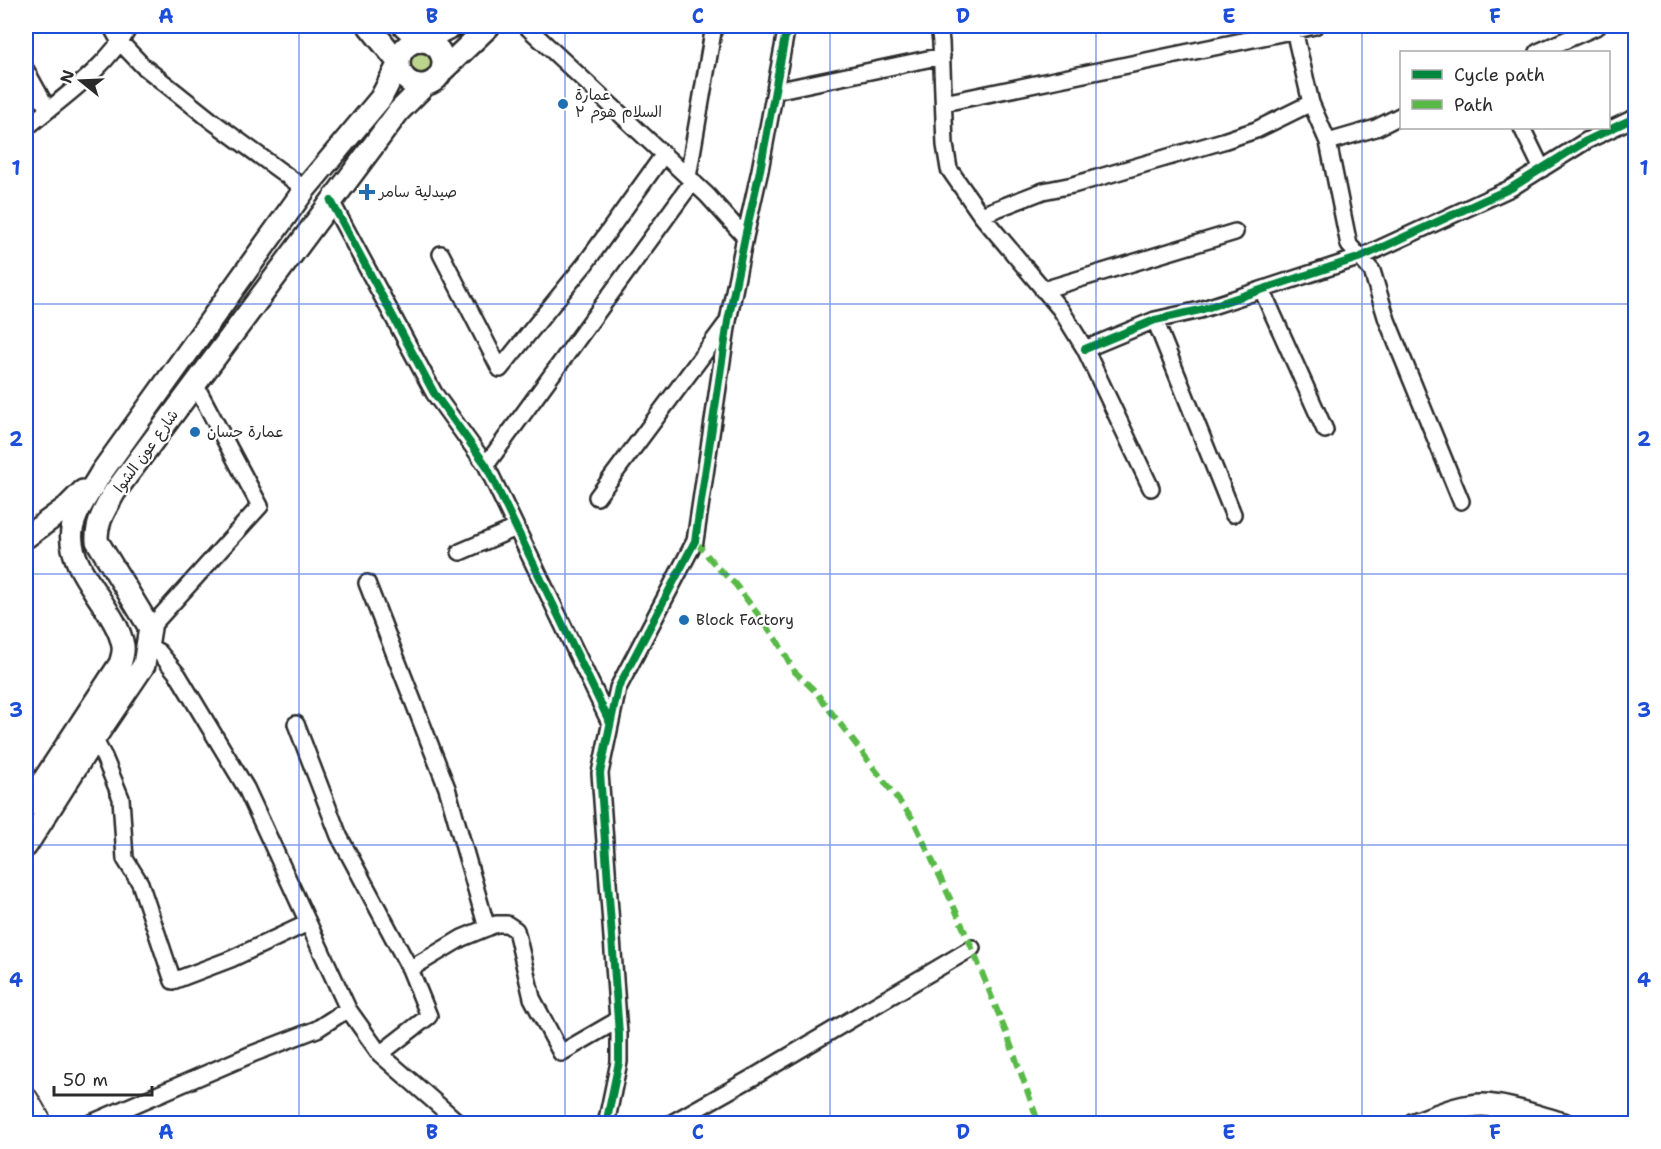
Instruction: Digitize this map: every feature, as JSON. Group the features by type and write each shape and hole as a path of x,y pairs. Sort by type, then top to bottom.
{"main road":[{"path":"369,26 399,63"},
{"path":"405,26 416,30 447,28"},
{"path":"405,26 422,40 435,45 440,50 444,64 442,71 438,78 425,85 410,82 405,77 399,63 400,56 415,42 422,40 447,28"},
{"path":"442,71 489,26"},
{"path":"384,43 388,65 386,89"},
{"name":"شارع عون الشوا","path":"74,556 71,546 72,528 76,515 101,473 305,189 381,98 399,63"},
{"name":"شارع عون الشوا","path":"26,807 144,665 148,638 97,541 96,528 114,494 399,111 425,85"},
{"name":"شارع عون الشوا","path":"31,533 67,507 101,473"},
{"name":"شارع عون الشوا","path":"26,846 87,732 120,664 124,648 118,632 74,556 52,533 31,533"},
{"path":"26,1100 40,1124"},
{"path":"1414,1124 1481,1105 1564,1124"}],"street":[{"path":"111,26 120,42 143,66 212,121 305,189"},
{"path":"26,128 81,85 120,42 130,26"},
{"path":"526,26 690,179 745,237"},
{"path":"486,465 690,179 714,26"},
{"path":"606,1124 618,1062 618,1020 600,773 618,688 696,541 728,321 776,92 787,26"},
{"path":"939,26 945,145 949,169 981,215 1061,310 1085,349 1151,488"},
{"path":"944,103 1315,26"},
{"path":"1540,51 1598,26"},
{"path":"1294,30 1311,103 1328,142 1349,245 1372,271 1387,320 1461,501"},
{"path":"776,92 942,56"},
{"path":"26,70 48,110"},
{"path":"981,215 1043,191 1073,185 1256,130 1311,103"},
{"path":"1328,142 1376,128 1400,116"},
{"path":"1085,349 1155,320 1200,310 1361,257 1511,188 1586,141 1635,117"},
{"path":"1522,129 1542,169"},
{"path":"441,254 500,369 585,264 664,154"},
{"path":"331,201 434,393 486,465 610,723"},
{"path":"1043,290 1235,232"},
{"path":"1262,290 1324,430"},
{"path":"1155,320 1233,514"},
{"path":"597,497 728,321"},
{"path":"195,384 260,506 148,638 178,675 246,788 348,1009 380,1054 460,1124"},
{"path":"460,552 516,528"},
{"path":"367,583 447,788 487,928"},
{"path":"296,724 339,836 410,969 429,1016 380,1054"},
{"path":"87,732 104,757 121,798 125,860 140,883 173,981 231,959 308,923"},
{"path":"410,969 462,938 496,924 507,924 516,930 532,998 561,1053 618,1020"},
{"path":"670,1124 972,948"},
{"path":"89,1124 252,1054 317,1029 348,1009"}],"green space":[{"path":"422,48 432,52 436,62 432,72 422,76 412,72 408,62 412,52"}],"marked path":[{"path":"695,541 735,584 778,642 794,671 815,691 913,819 972,948 1009,1040 1039,1124"}],"cycle path":[{"path":"606,1124 619,1062 619,1034 600,773 618,688 695,541 728,321 787,26"},
{"path":"1085,349 1155,320 1200,310 1361,257 1511,188 1586,141 1636,117"},
{"path":"331,201 434,393 486,465 610,723"}],"place":[{"name":"عمارة السلام هوم ٣","path":"563,104"},
{"name":"صيدلية سامر","path":"367,192"},
{"name":"عمارة حسان","path":"195,432"},
{"name":"Block Factory","path":"684,620"}]}
